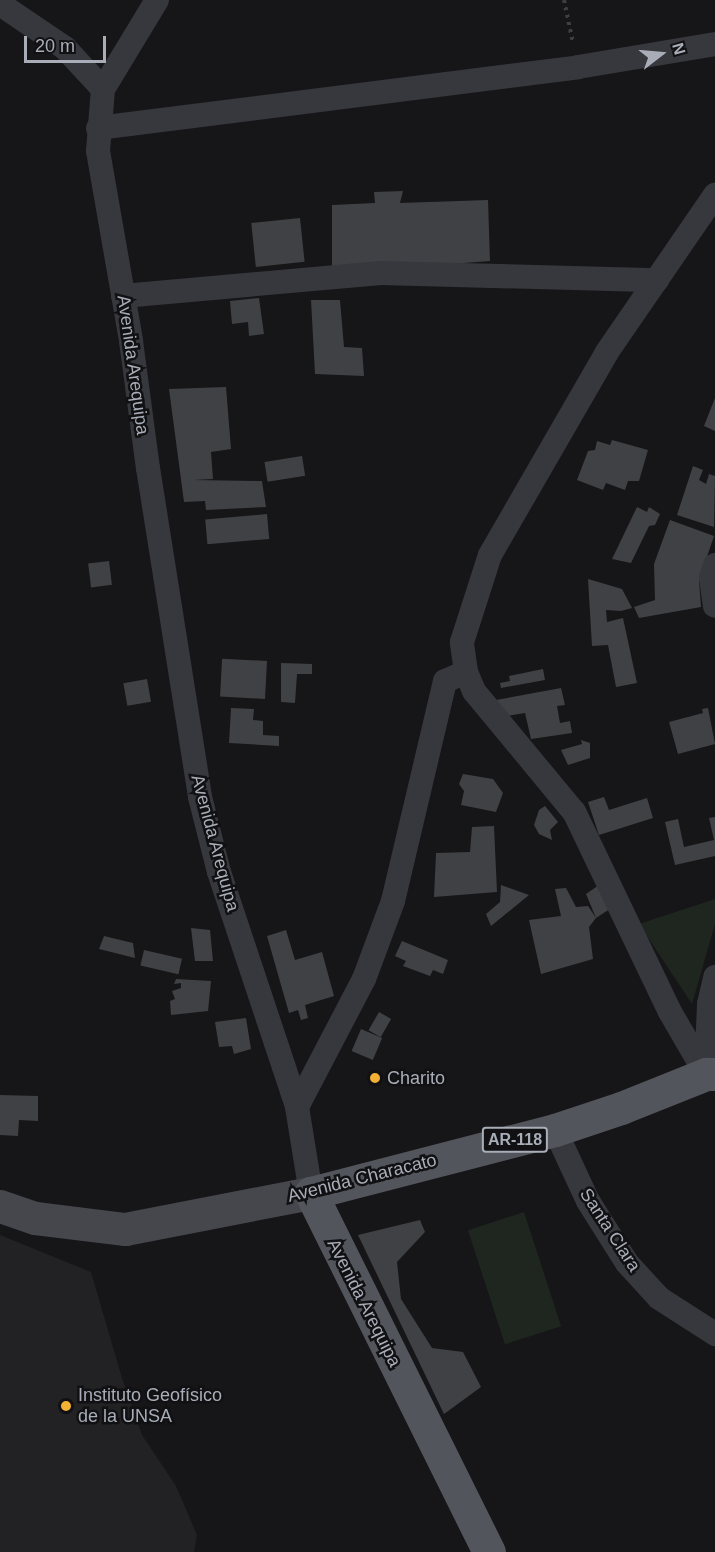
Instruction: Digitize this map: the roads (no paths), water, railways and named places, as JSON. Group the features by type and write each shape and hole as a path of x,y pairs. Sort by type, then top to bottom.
{"main road":[{"name":"Avenida Characato","path":"0,1206 35,1218 125,1229 311,1193 555,1130 711,1074"},
{"name":"Avenida Arequipa","path":"311,1193 489,1552"}],"street":[{"path":"0,4 66,48 103,89 157,0"},
{"path":"98,128 578,67 715,44"},
{"name":"Avenida Arequipa","path":"103,89 98,128 98,151 123,296 200,797 219,872 297,1107 311,1193"},
{"path":"711,1074 670,1012 574,812 474,692 466,672 462,642 490,555 607,352 715,195"},
{"path":"123,296 381,273 657,280"},
{"path":"715,566 711,578 715,606"},
{"path":"297,1107 364,979 393,901 445,681 466,672"},
{"path":"711,1074 709,1004 715,977"},
{"name":"Santa Clara","path":"555,1130 588,1201 627,1263 659,1298 715,1334"}],"place":[{"name":"Charito","path":"375,1078"},
{"name":"Instituto Geofísico de la UNSA","path":"66,1406"}]}
